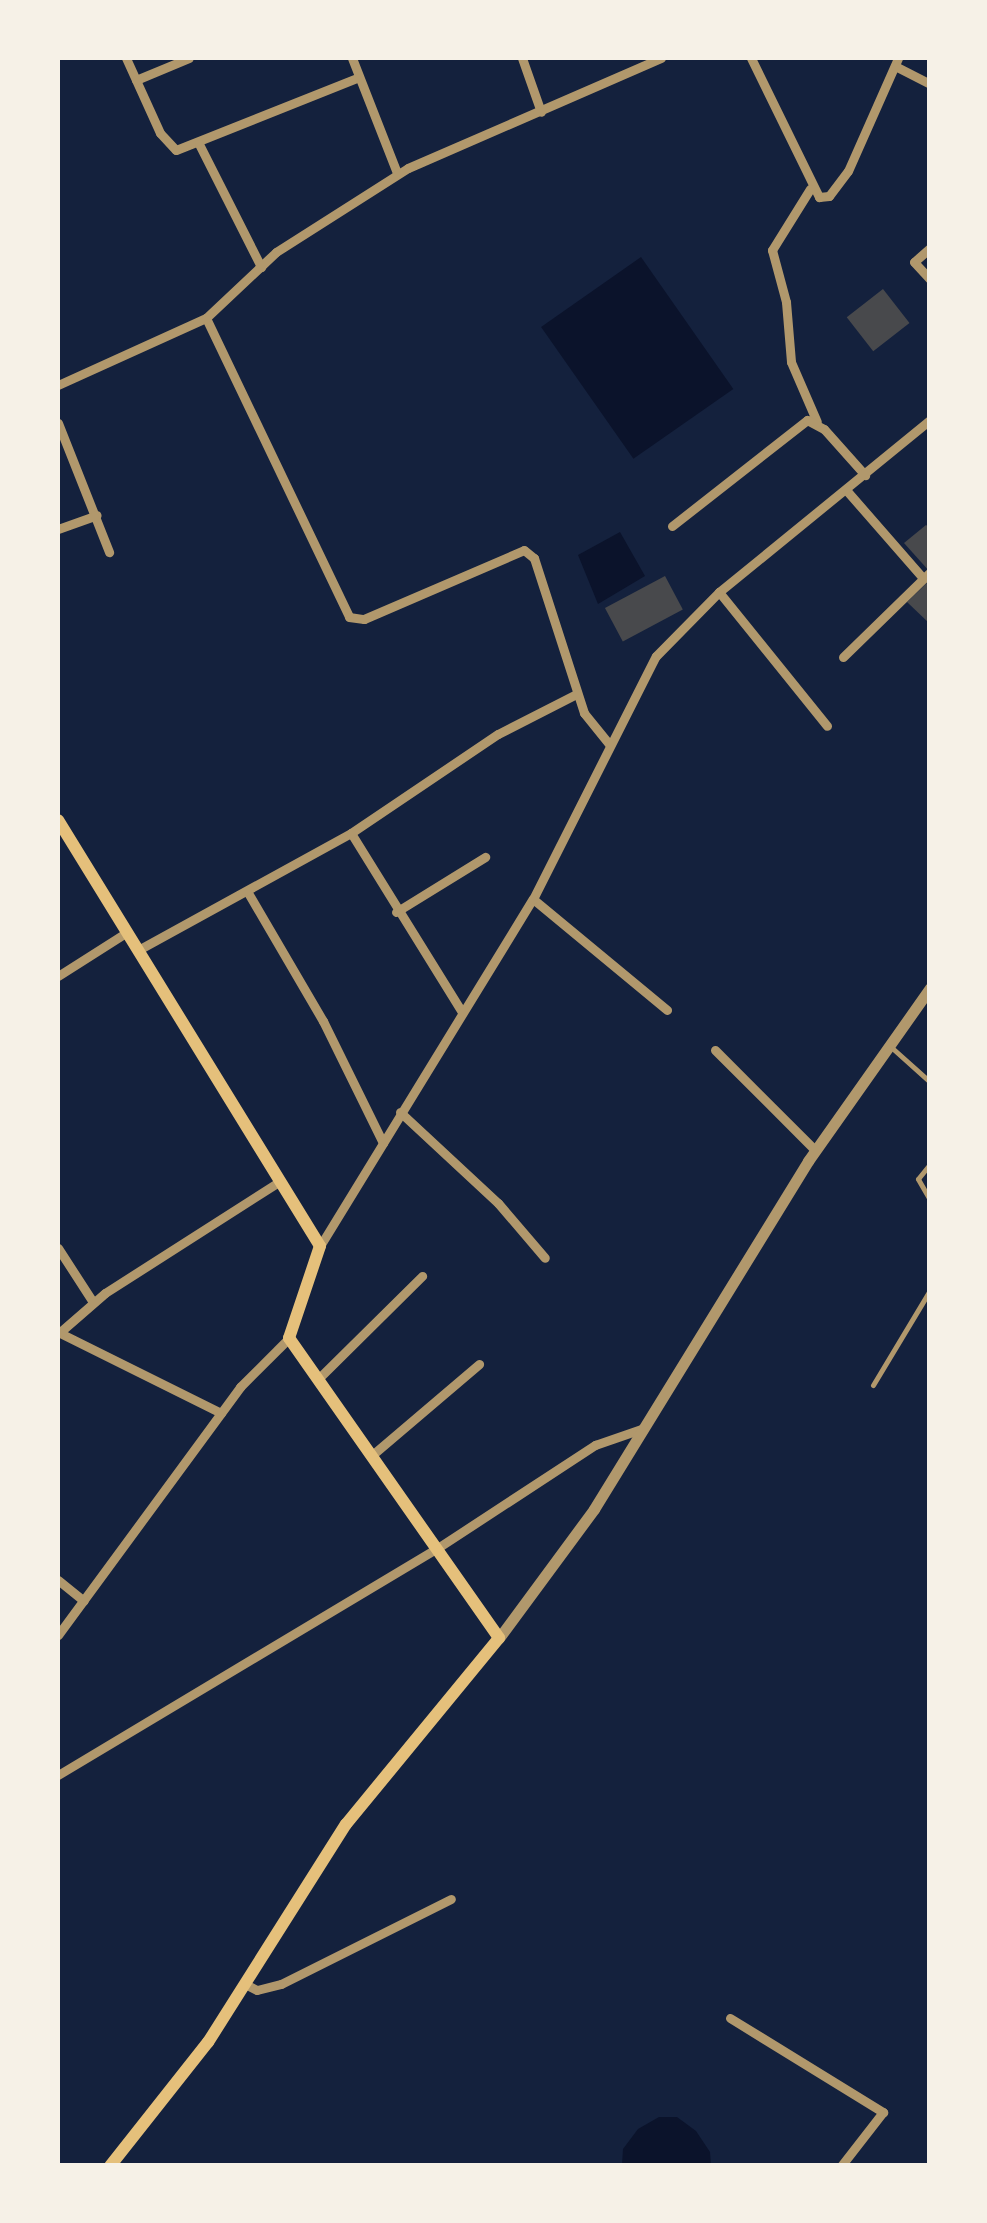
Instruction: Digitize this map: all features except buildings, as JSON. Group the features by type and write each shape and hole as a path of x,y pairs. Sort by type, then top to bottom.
{"main road":[{"path":"58,820 320,1246 288,1338 498,1638 346,1824 245,1984 110,2166"}],"street":[{"path":"126,58 167,144 176,150 359,77"},
{"path":"136,80 189,58"},
{"path":"352,58 397,174"},
{"path":"522,58 541,112"},
{"path":"58,385 206,318 261,267 397,174 661,58"},
{"path":"751,58 810,189 830,196 840,186 897,62 930,84"},
{"path":"199,144 261,267"},
{"path":"810,189 772,250 786,302 792,362 816,422 865,475"},
{"path":"930,248 914,262 930,278"},
{"path":"206,318 349,617 364,619 524,550 534,558 576,694 610,744"},
{"path":"320,1246 533,898 656,656 719,592 930,420"},
{"path":"672,526 799,425 816,422"},
{"path":"58,423 110,552"},
{"path":"843,657 926,576 847,491"},
{"path":"58,529 97,515"},
{"path":"719,592 827,726"},
{"path":"140,950 351,834 498,734 576,694"},
{"path":"351,834 396,912 462,1012"},
{"path":"396,912 485,857"},
{"path":"248,891 324,1020 383,1144"},
{"path":"533,898 667,1010"},
{"path":"58,976 127,932"},
{"path":"498,1638 594,1509 815,1150 930,988"},
{"path":"715,1050 815,1150"},
{"path":"400,1112 488,1192 544,1258"},
{"path":"221,1413 58,1332 93,1302 280,1182"},
{"path":"58,1248 93,1302"},
{"path":"317,1380 422,1276"},
{"path":"58,1636 221,1413 288,1338"},
{"path":"371,1456 479,1364"},
{"path":"58,1775 434,1551 594,1445 644,1428"},
{"path":"58,1580 84,1602"},
{"path":"245,1984 256,1990 281,1984 452,1899"},
{"path":"730,2018 883,2112 841,2166"}],"lane":[{"path":"888,1044 930,1082"},
{"path":"930,1164 918,1179 930,1200"},
{"path":"874,1385 930,1290"}],"water":[{"path":"641,257 733,389 633,459 541,327"},
{"path":"620,532 645,576 598,604 578,555"},
{"path":"659,2117 677,2117 696,2131 710,2152 711,2165 622,2165 623,2149 638,2129"}]}
